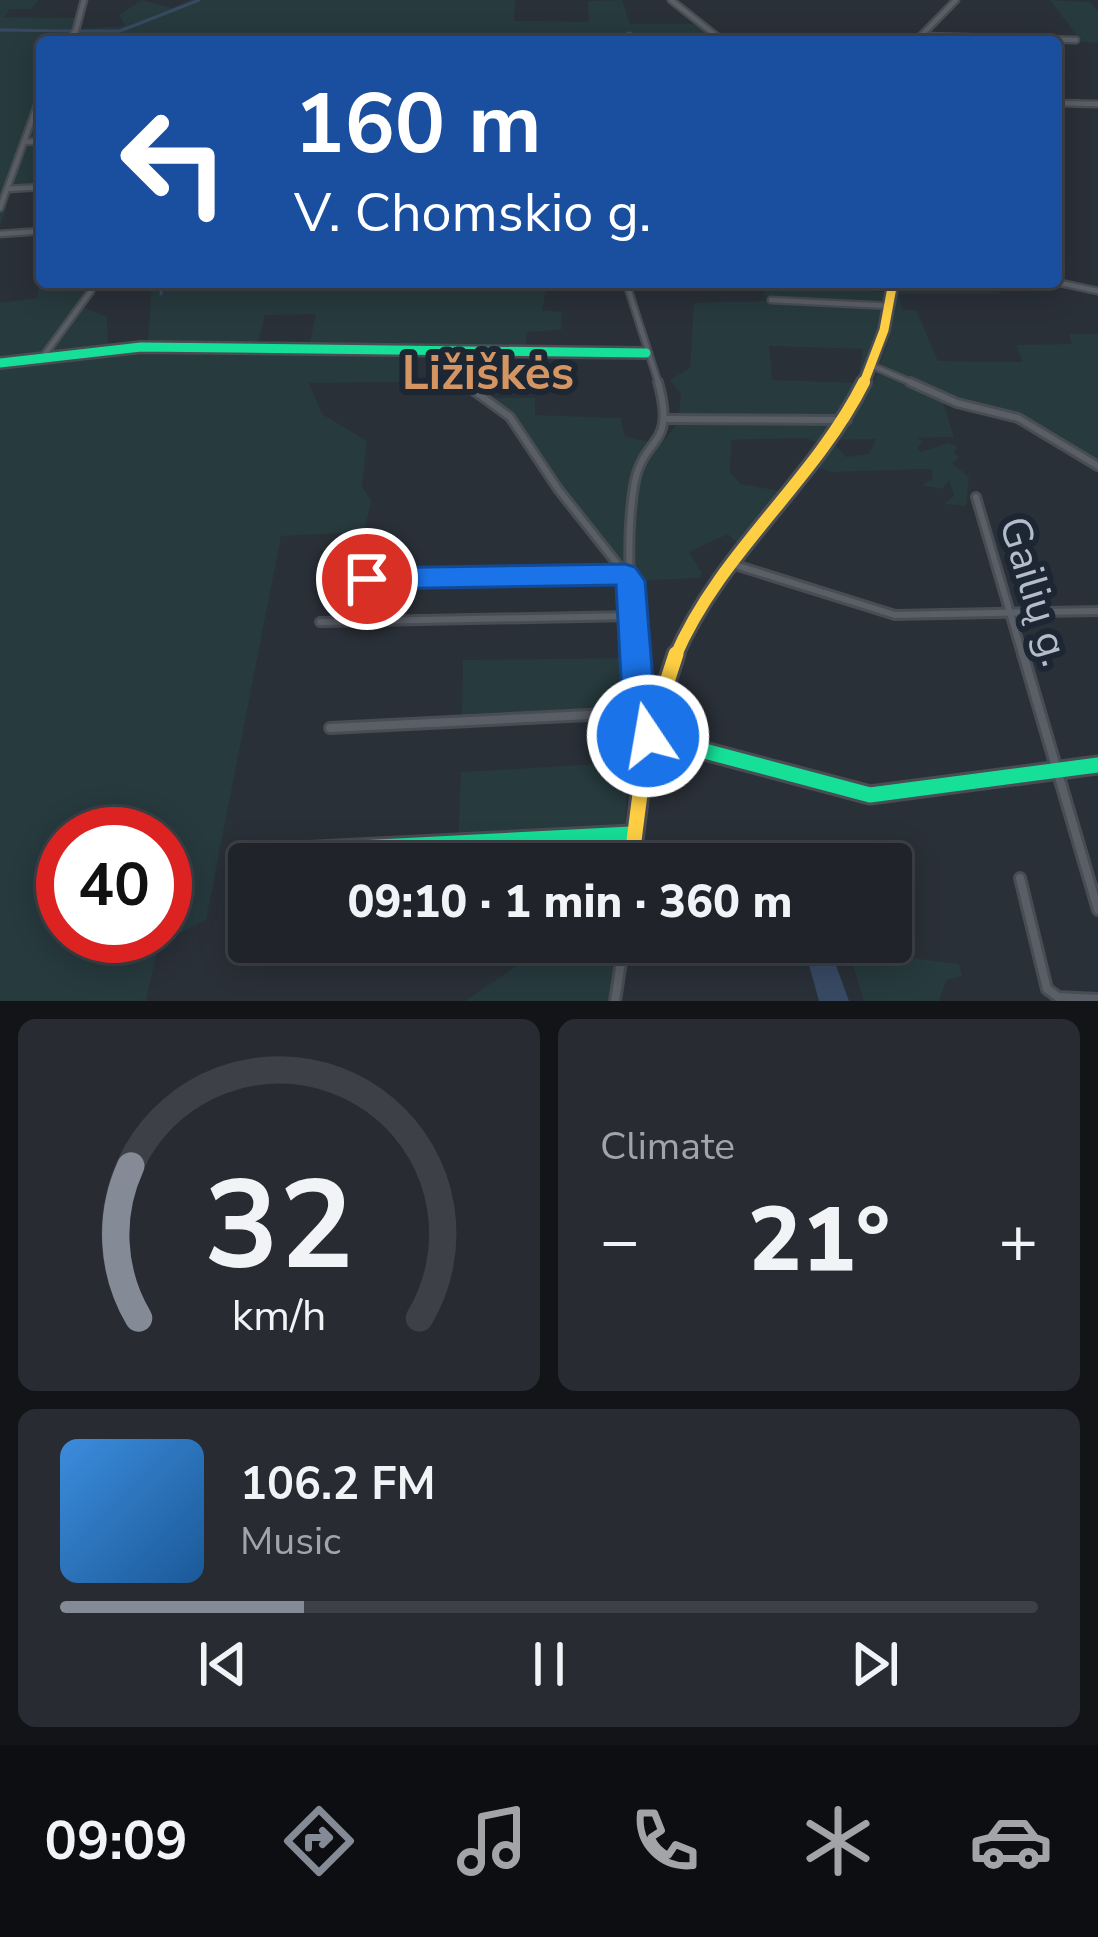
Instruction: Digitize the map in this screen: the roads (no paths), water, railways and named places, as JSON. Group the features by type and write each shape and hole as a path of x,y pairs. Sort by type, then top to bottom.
{"street":[{"path":"72,36 84,0"},
{"path":"671,0 716,36"},
{"path":"921,36 956,0"},
{"path":"1062,40 1076,40"},
{"path":"1062,103 1098,104"},
{"path":"0,208 36,109"},
{"path":"24,142 36,141"},
{"path":"7,189 36,187"},
{"path":"0,235 36,232"},
{"path":"1062,282 1098,291"},
{"path":"628,288 661,390 665,419 663,436 637,469 628,578 639,714"},
{"path":"632,843 648,736 697,609 729,563 848,420 875,367 892,288"},
{"path":"42,358 91,292"},
{"path":"771,300 891,306"},
{"path":"0,363 141,347 646,353"},
{"path":"439,351 455,378 510,417 558,489 628,578"},
{"path":"875,367 957,403 1026,422 1098,466"},
{"path":"665,419 848,420"},
{"name":"Gailių g.","path":"976,497 1098,910"},
{"path":"729,563 896,615 1098,611"},
{"path":"324,579 628,578"},
{"path":"320,622 633,616"},
{"path":"331,728 639,714 653,720"},
{"path":"648,736 870,795 1098,766"},
{"path":"456,843 632,834"},
{"path":"1020,878 1047,989 1058,997 1098,999"},
{"path":"615,1001 621,963"}],"water":[{"path":"809,963 835,963 849,1001 819,1001"}],"waterway":[{"path":"81,31 120,31 199,0"},
{"path":"0,30 72,31"},
{"path":"100,34 104,36"},
{"path":"161,294 162,288"}],"district":[{"name":"Ližiškės","path":"488,372"}]}
